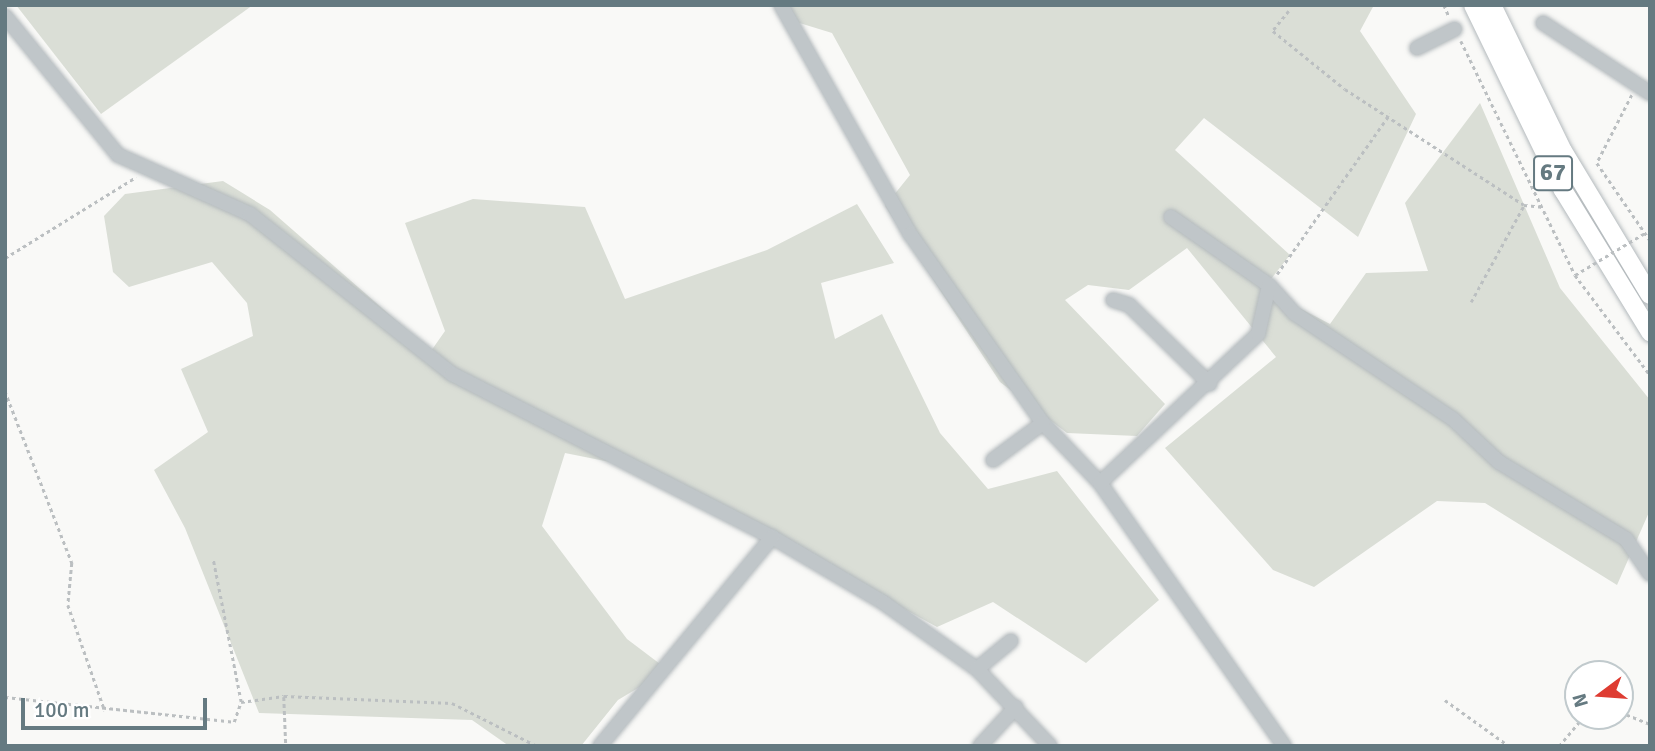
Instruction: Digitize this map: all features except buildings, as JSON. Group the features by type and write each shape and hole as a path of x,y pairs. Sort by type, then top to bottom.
{"main road":[{"name":"67","path":"1473,5 1563,190 1650,332"},
{"name":"67","path":"1492,5 1563,151 1650,295"}],"street":[{"path":"781,5 910,234 1043,423 1100,483 1283,746"},
{"path":"5,16 118,155 250,214 452,373 772,537 936,637 977,669 1016,707 1050,746"},
{"path":"1543,23 1644,90"},
{"path":"1418,48 1455,29"},
{"path":"1171,216 1269,285 1294,313 1453,419 1499,463 1626,539 1650,574"},
{"path":"1100,483 1210,384 1258,334 1269,285"},
{"path":"1113,300 1129,305 1210,384"},
{"path":"993,460 1043,423"},
{"path":"600,746 772,537"},
{"path":"977,669 1011,641"},
{"path":"980,746 1016,707"}],"path":[{"path":"1444,5 1544,206 1575,275 1650,375"},
{"path":"1289,11 1273,31 1345,89 1390,114 1524,205 1544,206"},
{"path":"1644,90 1597,163 1650,240"},
{"path":"1269,285 1390,114"},
{"path":"5,258 147,170"},
{"path":"1471,302 1524,205"},
{"path":"1575,275 1645,233"},
{"path":"5,391 72,563 68,605 105,712"},
{"path":"5,698 105,712 228,724 239,719 241,702 213,559"},
{"path":"241,702 284,696 452,703 537,746"},
{"path":"284,696 286,746"},
{"path":"1445,700 1509,746"},
{"path":"1559,746 1572,730"}],"shaded area":[{"path":"16,5 253,5 101,114"},
{"path":"777,5 1374,5 1360,31 1416,114 1358,237 1204,118 1175,150 1290,255 1263,289 1330,324 1366,273 1428,271 1405,203 1480,103 1560,288 1650,400 1650,510 1617,585 1485,503 1437,501 1314,587 1273,570 1165,448 1276,357 1187,248 1129,290 1088,285 1065,300 1165,404 1137,436 1067,433 1000,382 885,206 910,175 832,33 780,17"},
{"path":"223,181 270,210 431,351 445,331 405,223 473,199 585,207 625,299 767,250 857,204 894,263 821,283 835,339 882,314 940,433 988,489 1057,471 1159,600 1086,663 993,602 937,627 655,471 565,453 542,526 627,639 668,670 618,700 581,746 509,746 472,720 259,713 185,528 154,470 208,432 181,369 253,336 247,303 212,262 129,287 113,272 104,216 125,194"}]}
